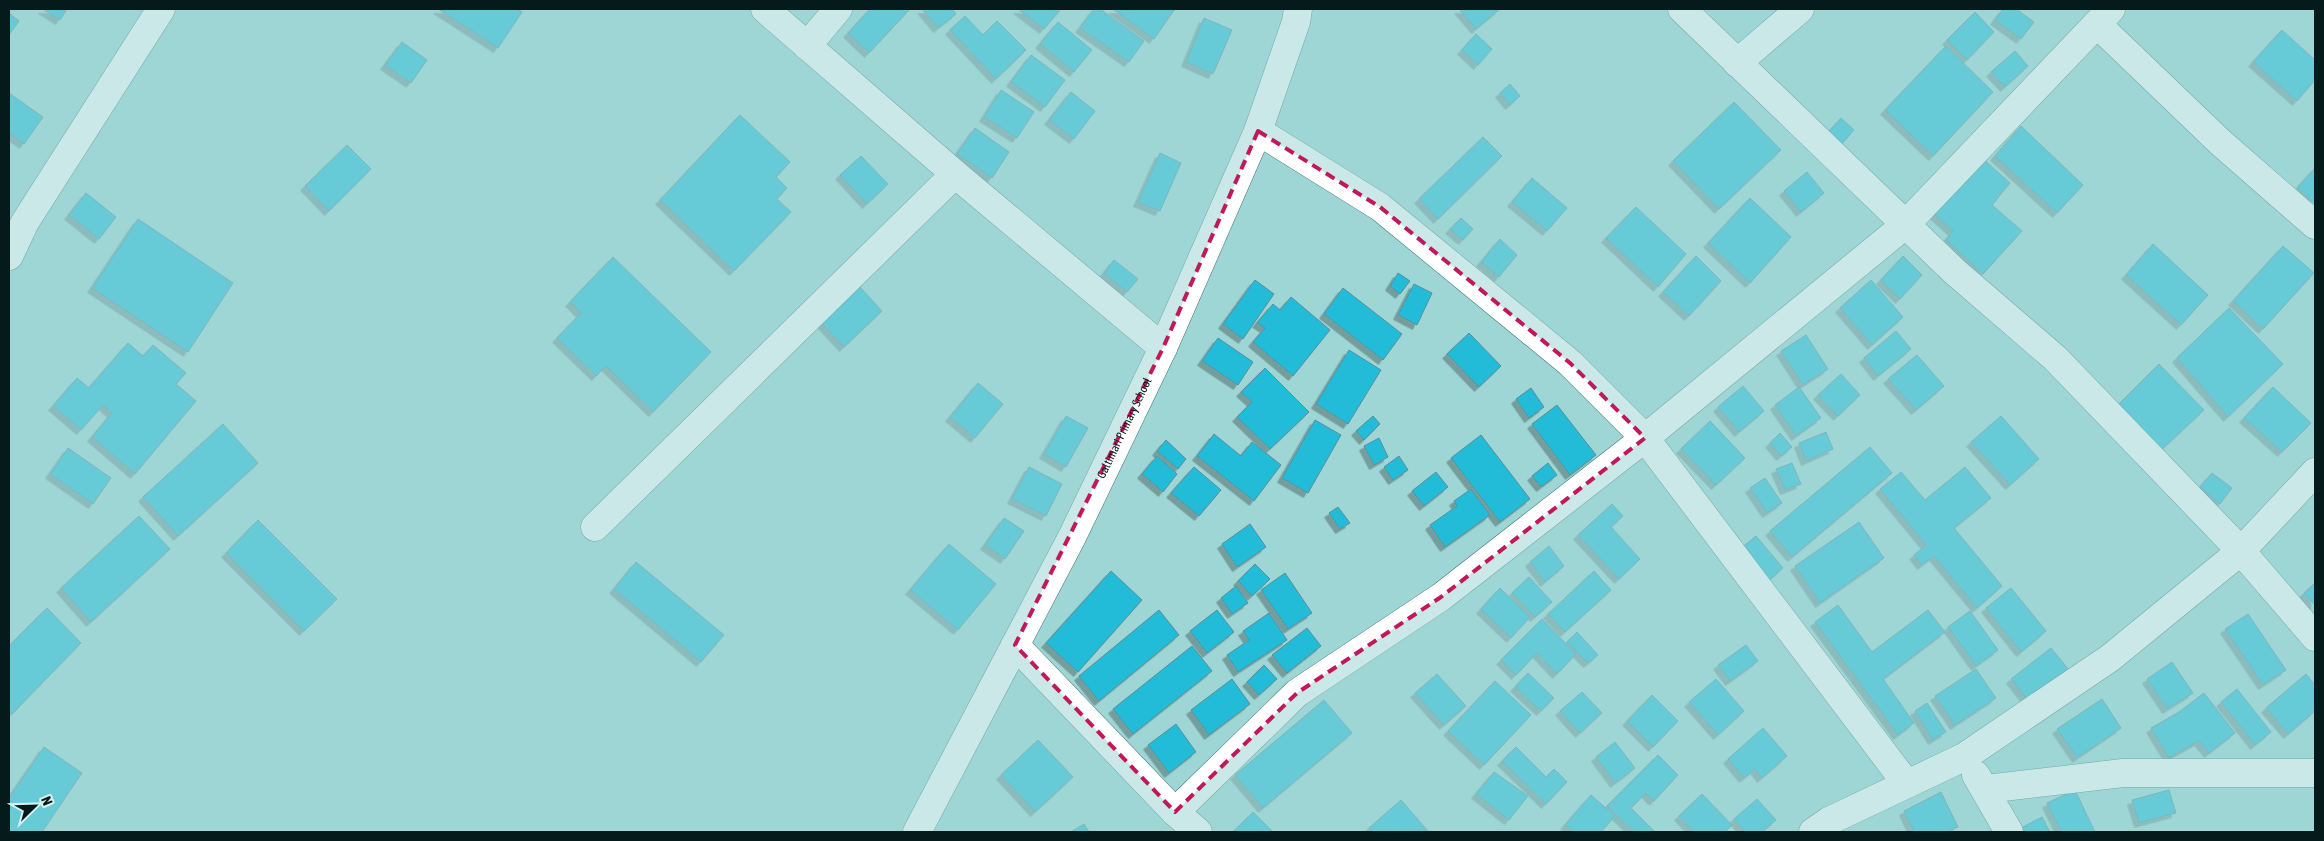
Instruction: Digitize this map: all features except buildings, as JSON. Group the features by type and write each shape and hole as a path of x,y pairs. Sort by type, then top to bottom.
{"street":[{"path":"9,256 25,222 161,9"},
{"path":"765,9 955,174 1162,348"},
{"path":"807,46 838,9"},
{"path":"1682,9 1954,271 2055,358 2241,550 2315,637"},
{"path":"1737,63 1800,9"},
{"name":"Galtimari Primary School","path":"917,832 1072,537 1162,348 1258,131 1292,13"},
{"path":"1174,812 1297,693 1441,597 1645,438 1905,225 2104,17 2220,142 2315,226"},
{"path":"1258,131 1380,207 1570,363 1645,438 1906,783"},
{"path":"595,528 955,174"},
{"path":"1813,832 1906,783 1964,757 2110,658 2241,550 2315,472"},
{"path":"1015,645 1174,812 1198,832"},
{"path":"1964,757 1986,789 2009,832"},
{"path":"1986,789 2124,773 2315,773"}],"highlighted area":[{"path":"1258,131 1380,207 1570,363 1645,438 1441,597 1297,693 1175,812 1015,645 1163,348"}]}
